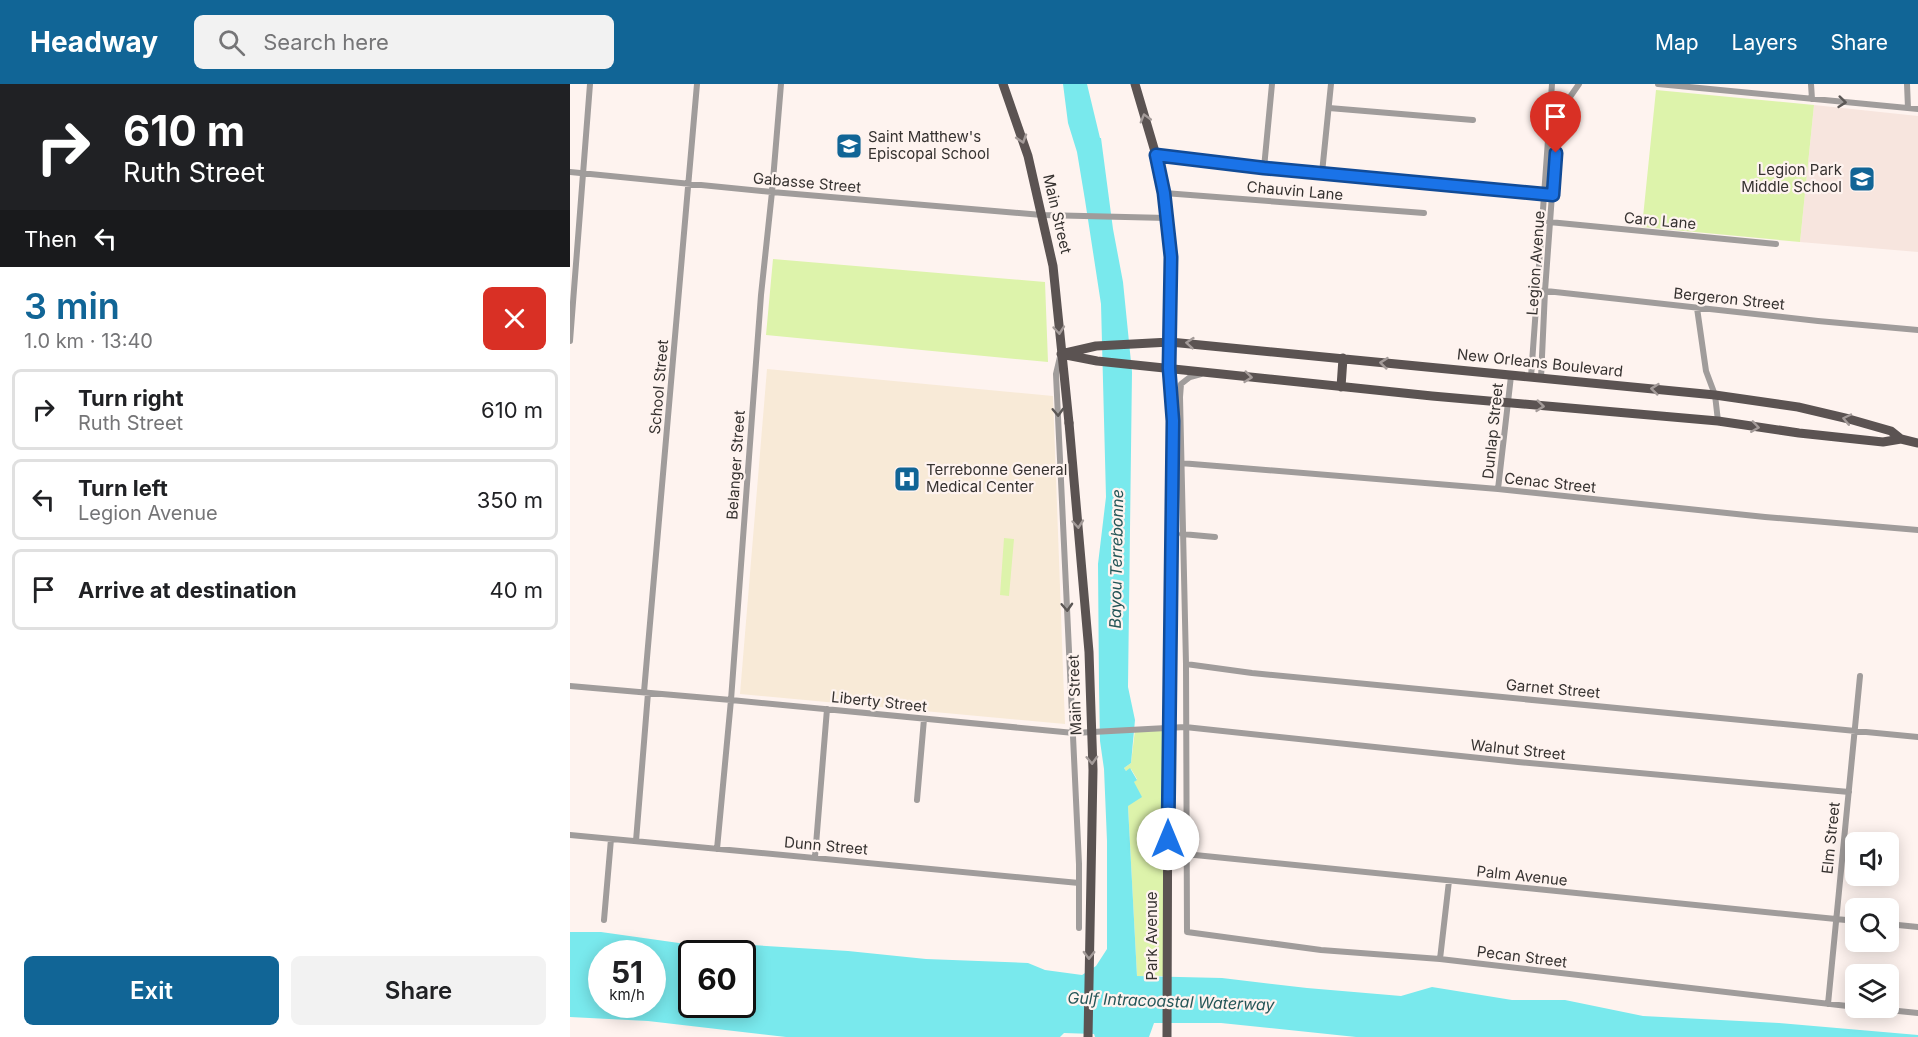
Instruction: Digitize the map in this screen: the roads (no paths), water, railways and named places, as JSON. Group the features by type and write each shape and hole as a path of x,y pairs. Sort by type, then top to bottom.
{"main road":[{"name":"Main Street","path":"1003,84 1028,156 1053,266 1069,423 1089,664 1093,770 1088,1037"},
{"name":"Park Avenue","path":"1135,84 1156,155 1164,193 1171,257 1169,368 1173,421 1168,724 1167,1037"},
{"name":"New Orleans Boulevard","path":"1061,354 1096,346 1170,342 1715,395 1798,407 1849,419 1891,431 1901,438 1918,444"},
{"name":"New Orleans Boulevard","path":"1061,354 1097,361 1206,373 1718,422 1883,442 1901,438"},
{"path":"1341,387 1343,358"}],"street":[{"path":"570,341 590,84"},
{"name":"School Street","path":"636,841 646,693 697,84"},
{"name":"Belanger Street","path":"717,849 731,700 761,295 781,84"},
{"path":"1264,168 1272,84"},
{"path":"1322,174 1331,84"},
{"name":"Legion Avenue","path":"1536,378 1543,325 1542,222 1552,84"},
{"name":"Legion Avenue","path":"1536,378 1535,324 1550,222 1557,131 1563,107 1579,84"},
{"path":"1658,84 1715,86 1812,99 1918,109"},
{"path":"1811,84 1812,99"},
{"path":"1907,84 1908,108"},
{"path":"1329,108 1473,120"},
{"path":"1549,130 1557,131"},
{"path":"1156,155 1322,174 1553,195"},
{"name":"Gabasse Street","path":"570,172 1042,215 1167,218"},
{"name":"Chauvin Lane","path":"1164,193 1424,213"},
{"name":"Caro Lane","path":"1542,222 1776,244"},
{"name":"Bergeron Street","path":"1541,290 1918,330"},
{"path":"1697,308 1706,371 1715,395 1718,422"},
{"path":"1535,324 1543,325"},
{"name":"Main Street","path":"1061,354 1056,374 1074,733 1079,928"},
{"path":"1185,854 1186,664 1180,463 1181,384 1190,377 1206,373"},
{"name":"Dunlap Street","path":"1498,489 1511,376"},
{"name":"Cenac Street","path":"1180,463 1498,489 1743,515 1918,530"},
{"path":"1182,534 1215,537"},
{"name":"Garnet Street","path":"1186,664 1252,673 1918,737"},
{"name":"Elm Street","path":"1828,1004 1860,676"},
{"name":"Liberty Street","path":"570,686 1074,733 1185,727"},
{"path":"815,857 827,709"},
{"path":"917,800 924,719"},
{"name":"Walnut Street","path":"1185,727 1518,762 1849,792"},
{"name":"Dunn Street","path":"570,835 1079,883"},
{"path":"604,920 611,838"},
{"name":"Palm Avenue","path":"1185,854 1845,920"},
{"name":"Pecan Street","path":"1185,854 1186,932 1321,951 1440,959 1845,1006"},
{"path":"1440,959 1449,881"},
{"path":"1899,925 1918,927"},
{"path":"1899,1011 1918,1013"}],"water":[{"path":"1063,84 1087,84 1101,138 1113,229 1123,282 1132,372 1128,687 1135,720 1131,763 1124,768 1126,771 1130,768 1137,780 1134,782 1142,797 1128,806 1137,976 1222,978 1401,996 1432,987 1512,1000 1565,1000 1643,1016 1779,1023 1918,1035 1918,1037 1356,1037 1221,1023 1154,1023 1149,1037 1095,1037 1094,1034 1064,1033 1060,1037 786,1037 648,1021 590,1018 666,1018 666,941 678,943 678,1018 756,1018 756,945 926,959 1028,963 1045,970 1082,975 1096,966 1107,949 1107,841 1104,769 1100,741 1099,685 1098,564 1106,497 1101,304 1077,152 1068,123"},
{"path":"570,932 601,932 658,940 588,940 588,1018 570,1017"}],"place":[{"name":"Saint Matthew's Episcopal School","path":"849,146"},
{"name":"Legion Park Middle School","path":"1862,179"},
{"name":"Terrebonne General Medical Center","path":"907,479"}],"water label":[{"name":"Bayou Terrebonne","path":"1116,559"},
{"name":"Gulf Intracoastal Waterway","path":"1171,1001"}]}
